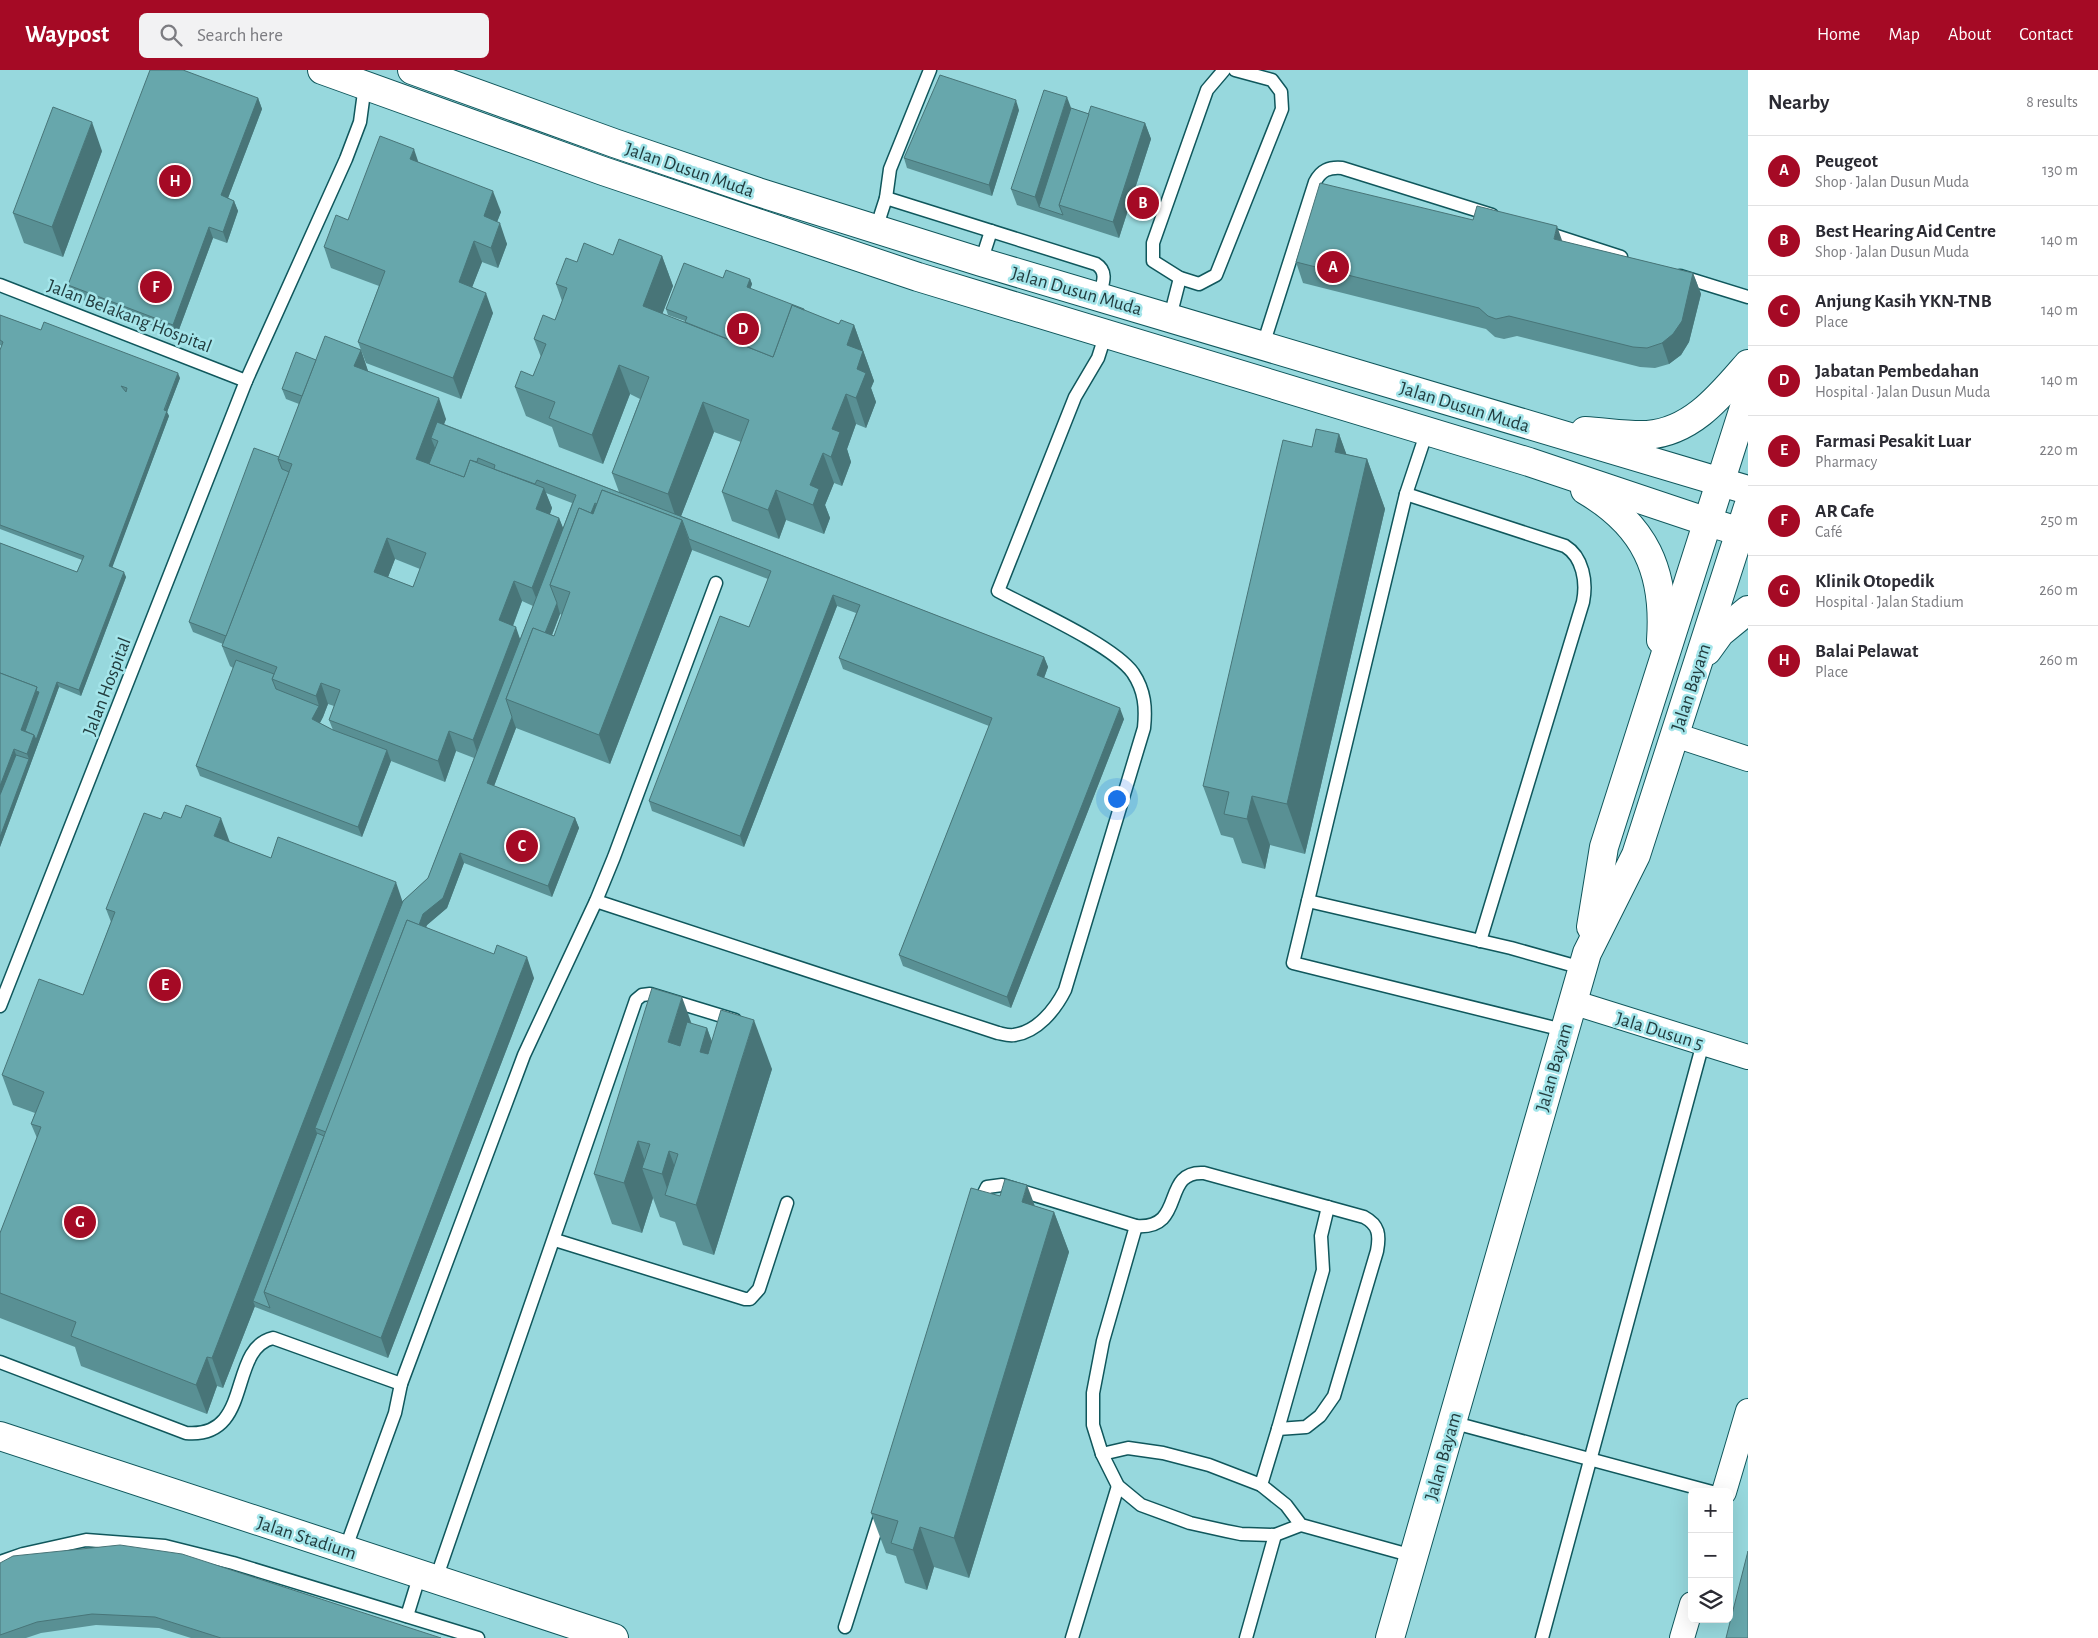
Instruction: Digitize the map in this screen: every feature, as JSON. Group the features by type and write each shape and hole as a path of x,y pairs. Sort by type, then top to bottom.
{"main road":[{"name":"Jalan Dusun Muda","path":"412,70 614,143 981,262 1748,490"},
{"path":"438,70 478,94"},
{"path":"348,74 603,171 918,277 1529,462 1708,522 1745,524"},
{"path":"1539,429 1647,435 1673,430 1699,415 1719,398 1748,364"},
{"path":"1584,961 1604,847 1748,395"},
{"path":"1529,462 1587,491 1610,507 1633,530 1650,554 1659,584 1662,606 1661,639 1652,698"},
{"name":"Jalan Bayam","path":"1390,1638 1584,961 1636,855 1698,661 1745,524"},
{"path":"1698,661 1720,632 1748,610"},
{"name":"Jalan Stadium","path":"0,1436 614,1638"}],"street":[{"path":"1675,735 1748,759"},
{"name":"Jala Dusun 5","path":"1572,1002 1748,1057"},
{"path":"1725,1488 1748,1411"},
{"path":"1682,1638 1688,1618"}],"lane":[{"path":"876,228 886,198 890,169 930,70"},
{"path":"1224,70 1207,90 1153,243 1153,261 1180,278 1199,284 1216,275 1282,109 1281,92 1272,80 1235,70"},
{"name":"Jalan Hospital","path":"0,1006 246,381 346,159 360,122 348,74"},
{"path":"1263,345 1315,182 1326,169 1342,168 1504,219"},
{"path":"886,198 1100,267 1104,275 1099,297"},
{"path":"1531,228 1635,261"},
{"path":"981,262 991,231"},
{"path":"1672,273 1748,297"},
{"path":"1170,317 1180,278"},
{"name":"Jalan Belakang Hospital","path":"0,285 246,381"},
{"path":"596,900 998,1033 1014,1035 1029,1030 1057,1006 1066,990 1144,728 1146,707 1141,689 1132,672 1118,657 998,591 1078,389 1098,358 1106,333"},
{"path":"1426,431 1406,494 1293,963 1563,1030"},
{"path":"1406,494 1565,546 1574,551 1578,558 1584,581 1583,602 1480,941"},
{"path":"346,1550 395,1413 401,1384 524,1055 596,900 716,583"},
{"path":"1308,901 1480,941 1584,961"},
{"path":"407,1616 428,1577 555,1240 636,1000 642,995 650,994 737,1020"},
{"path":"1542,1638 1703,1043"},
{"path":"975,1216 981,1197 987,1187 1002,1184 1136,1226 1153,1225 1160,1221 1172,1204 1182,1179 1188,1174 1196,1172 1328,1207 1371,1221 1377,1227 1380,1235 1378,1251 1334,1396 1320,1416 1306,1427 1278,1429"},
{"path":"555,1240 750,1299 759,1289 787,1202"},
{"path":"1261,1485 1324,1270 1321,1236 1328,1207"},
{"path":"1136,1226 1103,1341 1093,1393 1094,1425 1102,1454 1118,1486 1141,1505 1190,1522 1241,1534 1275,1535 1301,1525 1413,1556"},
{"path":"0,1362 186,1433 198,1434 220,1424 228,1415 254,1350 258,1344 272,1338 401,1384"},
{"path":"1451,1422 1697,1488"},
{"path":"1102,1454 1128,1448 1163,1453 1209,1465 1261,1485 1286,1505 1301,1525"},
{"path":"1072,1638 1118,1486"},
{"path":"845,1627 886,1496"},
{"path":"1246,1638 1275,1535"},
{"path":"0,1562 23,1554 86,1540 165,1546 233,1563 478,1638"}],"building":[{"path":"150,70 183,70 258,98 221,195 234,201 223,232 209,227 173,325 68,285"},
{"path":"940,75 1016,100 989,185 904,158"},
{"path":"1044,90 1067,97 1035,197 1011,189"},
{"path":"1091,106 1145,123 1113,222 1059,205"},
{"path":"53,107 92,122 52,227 13,213"},
{"path":"1071,108 1089,114 1059,205 1063,215 1039,207"},
{"path":"380,136 414,149 410,159 493,191 484,216 500,223 491,248 474,241 459,282 486,293 453,378 358,342 385,271 324,247 336,215 348,220"},
{"path":"1320,183 1473,220 1477,206 1557,226 1554,239 1693,273 1682,321 1673,334 1662,343 1647,348 1633,347 1509,316 1496,319 1488,316 1479,308 1296,262"},
{"path":"619,239 662,256 643,306 773,357 792,305 839,324 841,320 854,325 847,345 863,351 857,369 866,373 856,398 846,394 832,429 840,432 831,457 823,453 810,485 819,489 813,505 776,490 768,510 722,492 749,420 703,402 668,494 612,473 649,377 619,365 592,435 549,418 555,402 515,387 521,371 533,376 546,344 534,339 543,315 555,320 567,288 556,284 566,258 577,262 584,243 613,255"},
{"path":"684,263 723,278 726,270 750,279 747,287 804,309 792,305 773,357 685,322 687,317 666,309"},
{"path":"0,315 41,330 44,322 178,373 164,410 167,411 109,566 124,572 79,690 57,682 36,740 34,735 25,731 39,692 36,691 37,687 0,673 0,543 77,572 84,556 0,525 0,350 3,342 0,340"},
{"path":"325,336 361,350 354,366 439,398 416,459 464,477 470,460 544,488 536,509 559,518 532,588 514,581 499,620 516,627 473,740 449,731 438,761 329,720 340,690 321,683 316,696 272,679 277,667 222,646 292,464 278,459","holes":["387,538 426,553 413,587 374,572"]},
{"path":"296,352 316,360 302,396 282,389"},
{"path":"437,422 1044,657 1037,675 1120,708 1007,997 899,955 992,718 839,658 860,605 833,595 740,836 649,801 720,616 749,627 771,571 689,539 682,520 602,490 597,504 595,503 591,513 579,508 550,585 557,603 545,633 533,628 506,699 512,717 487,783 575,818 548,886 460,853 443,898 423,914 419,925 407,920 326,1132 315,1128 403,901 428,878 576,495 537,480 535,484 494,469 495,465 478,458 477,462 470,460 464,477 429,464 438,441 431,438"},
{"path":"1316,429 1339,434 1335,452 1367,459 1287,804 1252,796 1247,819 1224,814 1229,792 1203,786 1283,440 1312,447"},
{"path":"254,448 279,457 282,469 289,472 226,636 189,622"},
{"path":"602,490 682,520 599,735 506,699 533,628 554,636 570,592 550,585 579,508 593,514"},
{"path":"236,660 274,674 272,679 276,689 319,706 312,719 333,730 387,750 358,827 196,766"},
{"path":"0,673 37,687 21,730 34,735 27,754 14,749 0,786"},
{"path":"16,755 29,759 0,837 0,795"},
{"path":"186,805 221,818 214,836 271,858 278,837 396,882 212,1358 207,1357 196,1385 71,1336 76,1322 0,1293 0,1233 41,1127 31,1124 44,1092 2,1075 39,979 83,995 115,912 106,909 144,813 161,819 164,812 181,818"},
{"path":"407,920 494,954 497,945 527,957 381,1338 264,1292"},
{"path":"652,988 682,997 668,1042 680,1046 687,1022 707,1028 700,1052 708,1054 721,1010 754,1020 696,1205 665,1195 678,1154 669,1151 662,1174 642,1168 650,1144 638,1141 624,1183 594,1174"},
{"path":"317,1133 324,1136 264,1292 270,1308 253,1301"},
{"path":"1005,1179 1027,1185 1022,1202 1054,1212 954,1538 920,1527 913,1550 891,1543 898,1521 871,1513 971,1188 1000,1196"},
{"path":"120,1545 182,1554 441,1638 221,1638 155,1617 92,1614 37,1622 0,1635 0,1563 13,1556"},
{"path":"1748,1551 1748,1638 1726,1638 1730,1623 1733,1623 1733,1610"}],"place":[{"name":"Balai Pelawat","path":"175,181"},
{"name":"Best Hearing Aid Centre","path":"1143,203"},
{"name":"Peugeot","path":"1333,267"},
{"name":"AR Cafe","path":"156,287"},
{"name":"Jabatan Pembedahan","path":"743,329"},
{"name":"Anjung Kasih YKN-TNB","path":"522,846"},
{"name":"Farmasi Pesakit Luar","path":"165,985"},
{"name":"Klinik Otopedik","path":"80,1222"}]}
